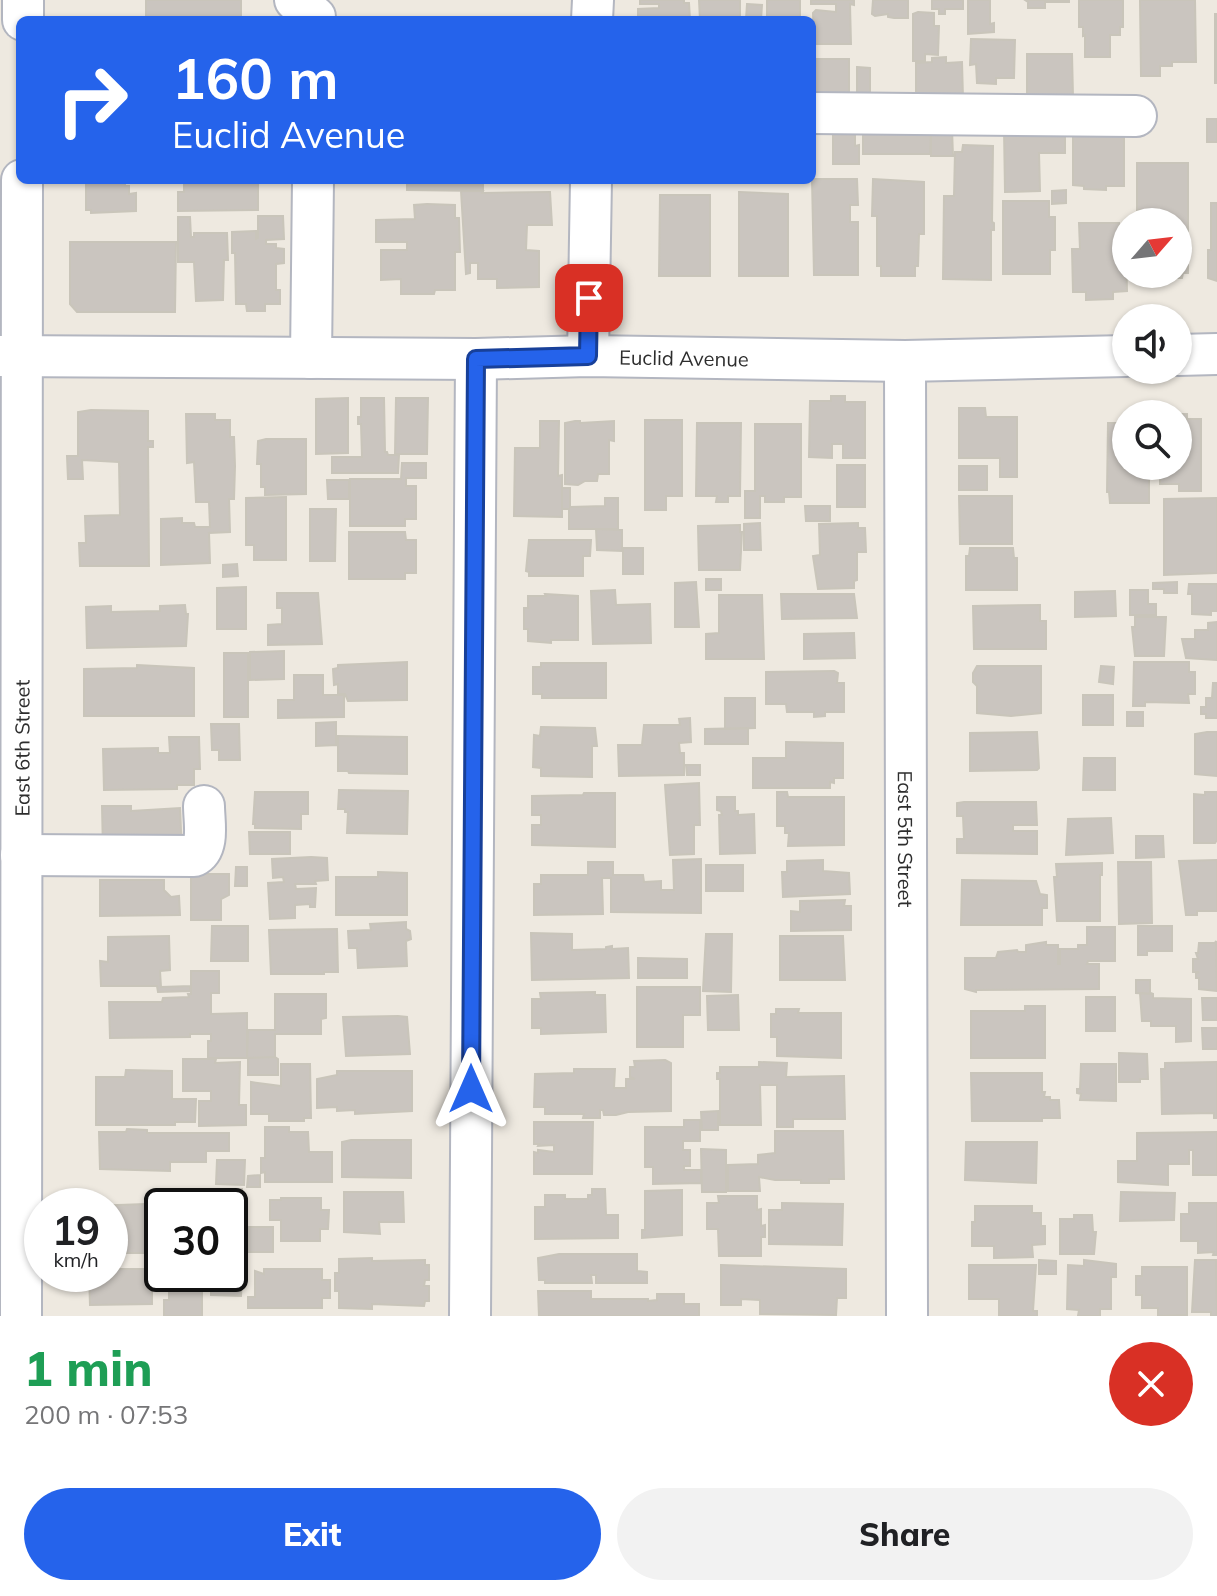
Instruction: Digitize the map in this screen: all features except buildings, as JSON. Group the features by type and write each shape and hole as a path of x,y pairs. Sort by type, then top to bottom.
{"street":[{"path":"816,113 1136,116"},
{"name":"East 6th Street","path":"21,1316 21,855 10,608 10,356 22,184"},
{"path":"311,358 313,184"},
{"path":"588,356 591,184"},
{"path":"1192,355 1217,354"},
{"name":"Euclid Avenue","path":"10,356 476,359 588,356 905,361 1112,356"},
{"path":"470,1316 476,359"},
{"name":"East 5th Street","path":"905,361 907,1316"},
{"path":"21,855 194,856 201,853 204,846 204,806"}],"route":[{"path":"471,1089 476,359 588,356 589,298"}]}
